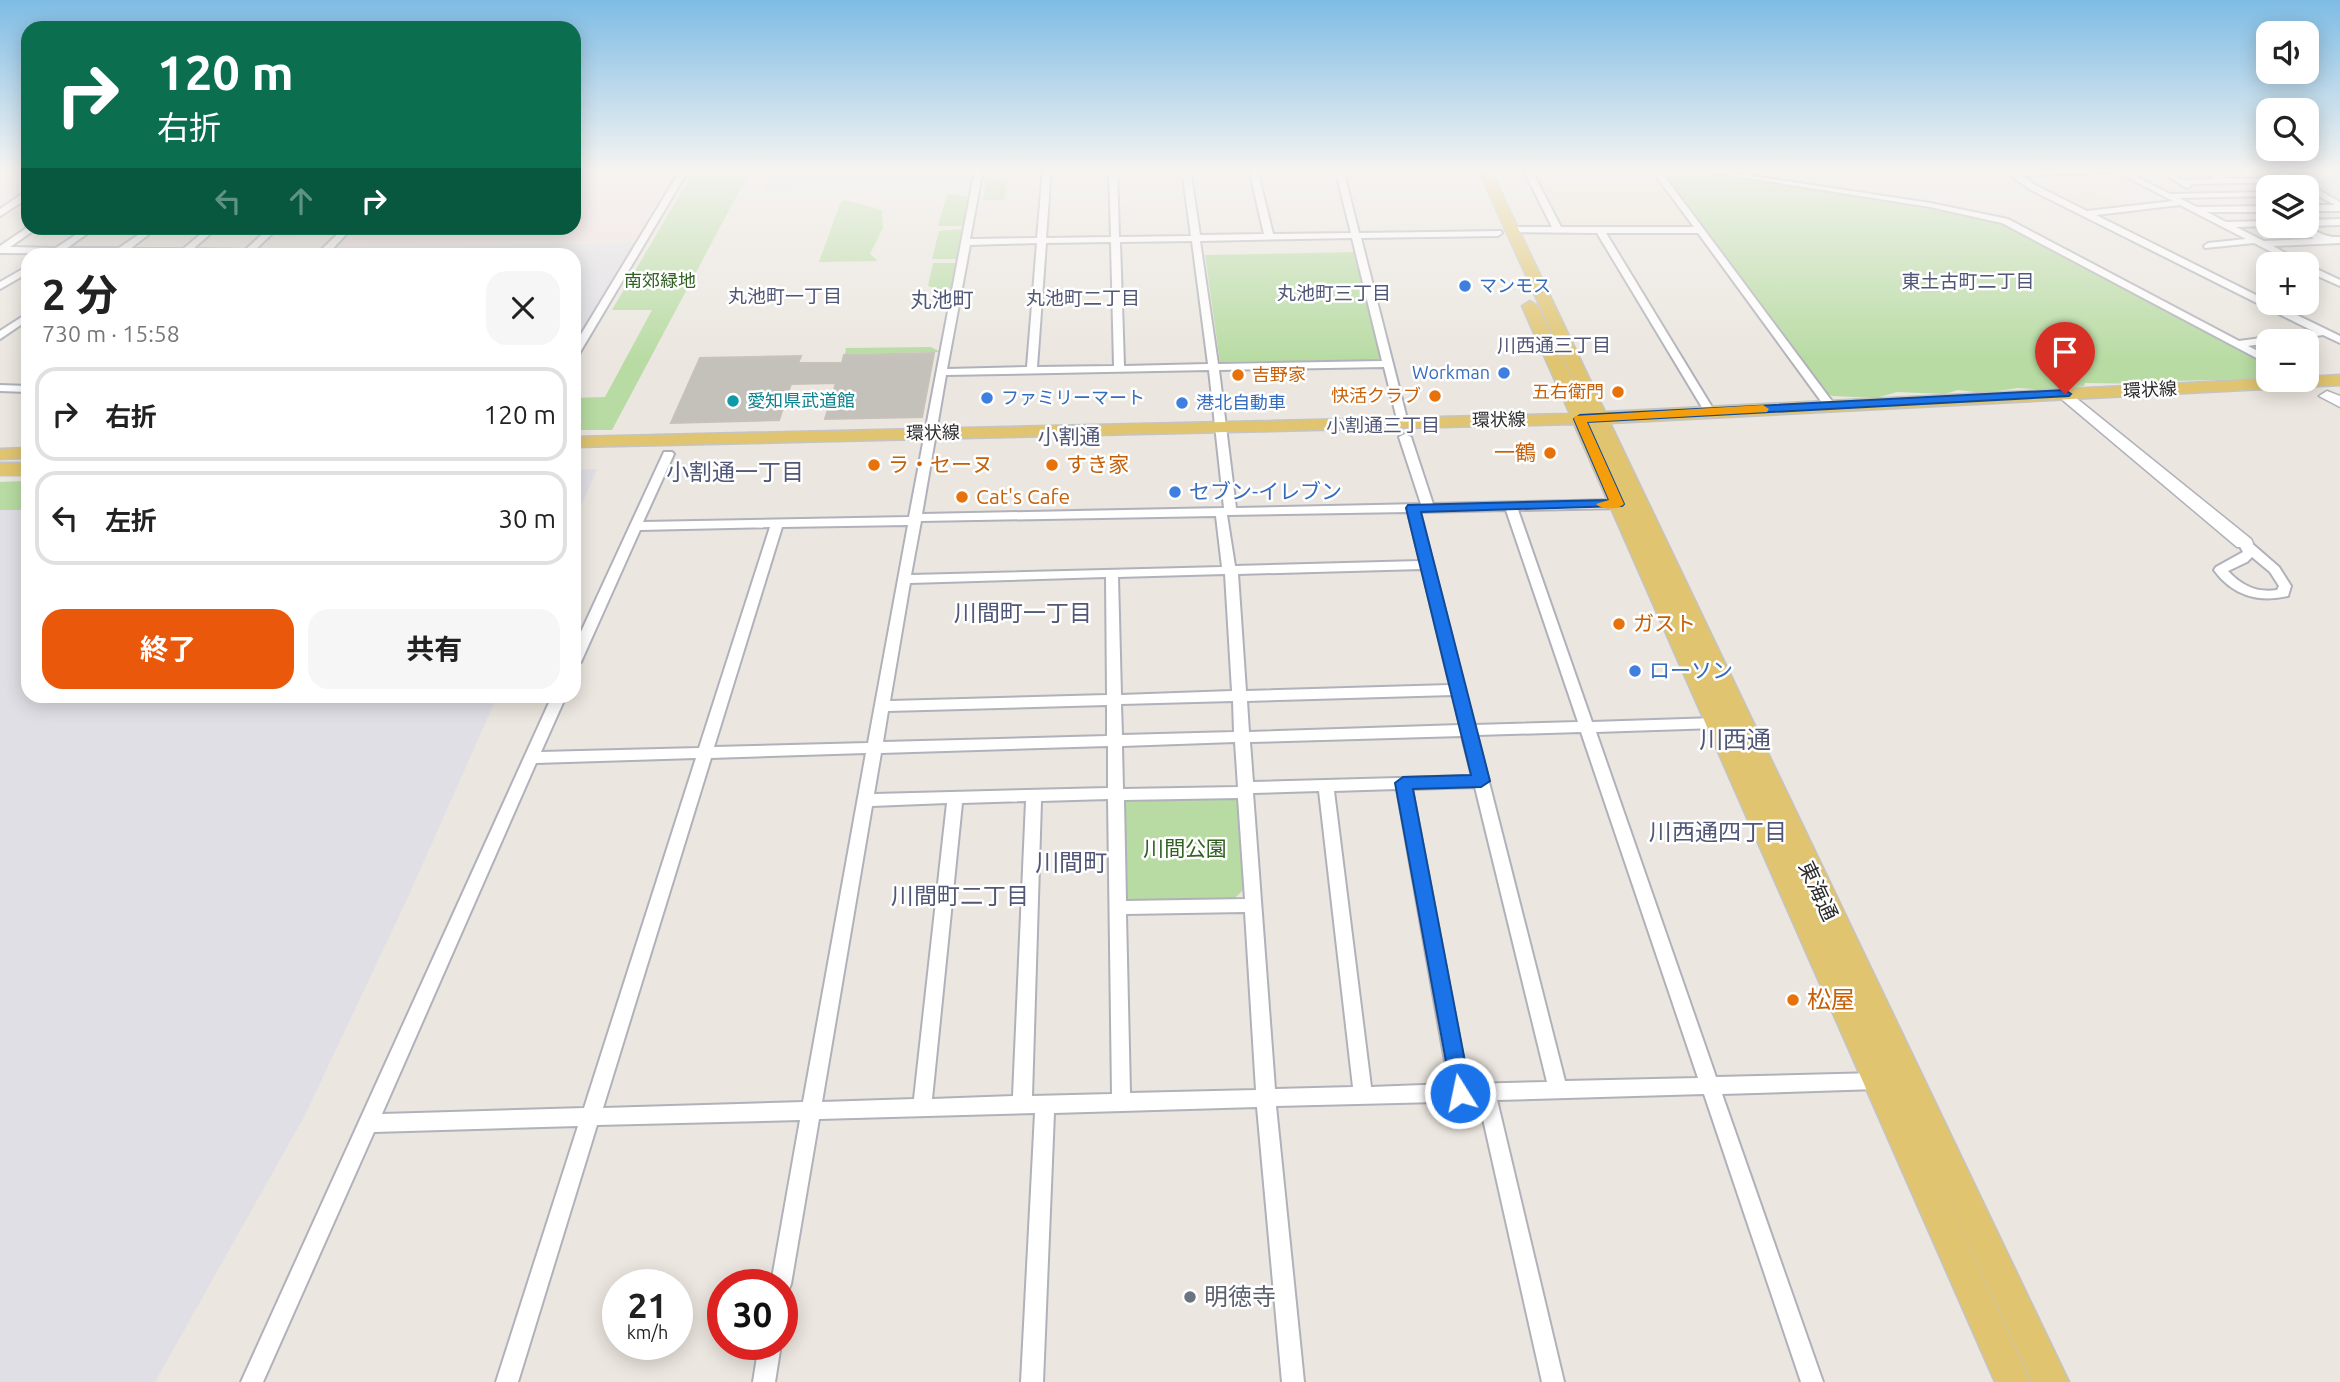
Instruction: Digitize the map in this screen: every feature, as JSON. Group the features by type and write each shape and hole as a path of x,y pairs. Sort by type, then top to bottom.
{"main road":[{"path":"1506,233 1593,425"},
{"name":"環状線","path":"2319,381 2340,380"},
{"name":"環状線","path":"1593,425 1710,412 2256,384"},
{"name":"環状線","path":"581,442 930,440 1404,430 2336,398"},
{"name":"東海通","path":"1593,425 1618,504 2013,1382"},
{"name":"東海通","path":"1593,425 1734,711 2051,1382"},
{"name":"環状線","path":"581,456 930,440"},
{"path":"0,454 21,453"},
{"path":"0,470 21,469"}],"street":[{"path":"581,342 646,233"},
{"path":"784,1269 968,233"},
{"path":"1032,370 1042,233"},
{"path":"1115,233 1119,369"},
{"path":"1194,233 1222,434 1266,1098 1293,1382"},
{"path":"966,242 1412,233"},
{"path":"1602,233 1710,412"},
{"path":"1705,233 1830,406"},
{"path":"2029,233 2256,354"},
{"path":"2124,233 2334,336"},
{"path":"2239,233 2276,252"},
{"path":"0,250 22,235"},
{"path":"61,248 80,235"},
{"path":"124,248 143,235"},
{"path":"189,248 205,235"},
{"path":"252,248 266,235"},
{"path":"327,248 341,235"},
{"path":"1356,235 1404,430 1420,508 1427,565 1558,1090"},
{"path":"2319,238 2340,247"},
{"path":"2208,246 2340,240"},
{"path":"0,250 21,251"},
{"path":"0,286 21,273"},
{"path":"2319,273 2340,283"},
{"path":"0,336 21,321"},
{"path":"2238,344 2334,336"},
{"path":"943,372 1388,364"},
{"path":"0,388 21,389"},
{"path":"2065,394 2244,543 2274,570 2285,586 2283,593 2274,596 2255,594 2229,582 2220,570 2244,559 2249,553 2244,543"},
{"path":"581,646 668,454"},
{"path":"635,526 1618,504"},
{"path":"1511,506 1812,1382"},
{"path":"507,1382 777,523"},
{"path":"905,579 1427,565"},
{"path":"1112,574 1121,1102"},
{"path":"882,706 1459,690"},
{"path":"252,1382 556,703"},
{"path":"531,758 1716,723"},
{"path":"866,800 1481,781"},
{"path":"1403,783 1460,1093"},
{"path":"1326,786 1363,1096"},
{"path":"1022,1105 1034,795"},
{"path":"922,1108 955,798"},
{"path":"1118,908 1253,905"},
{"path":"368,1123 1877,1081"},
{"path":"1486,1092 1553,1382"},
{"path":"1032,1382 1045,1104"},
{"path":"764,1382 767,1360"}],"shaded area":[{"path":"644,233 640,240 334,245 344,235"},
{"path":"272,235 331,235 330,236 269,238"},
{"path":"636,243 581,333 581,248 334,247"},
{"path":"597,469 581,506 581,470"},
{"path":"21,481 21,703 494,703 409,895 305,1115 155,1382 0,1382 0,482"}],"green space":[{"name":"南郊緑地","path":"657,233 717,233 612,430 581,430 581,398 605,397 652,310 612,310"},
{"path":"829,233 880,233 870,254 878,261 819,262"},
{"path":"938,233 961,233 957,259 932,259"},
{"path":"1709,233 2023,233 2256,358 2256,379 2170,381 2159,384 2085,383 2084,386 2047,390 2018,388 1983,393 1958,390 1945,394 1897,392 1876,398 1832,396 1821,390 1782,333 1772,327 1766,310"},
{"path":"1356,252 1381,356 1378,360 1220,362 1205,255"},
{"path":"933,263 956,263 952,288 943,291 928,286"},
{"path":"931,347 940,352 845,354 846,348"},
{"path":"21,481 21,510 0,510 0,482"},
{"name":"川間公園","path":"1233,797 1238,802 1245,888 1233,900 1131,901 1126,897 1124,802"}],"building":[{"name":"愛知県武道館","path":"934,353 922,417 825,419 836,383 791,384 779,420 671,423 700,358 801,356 798,363 842,363 844,355"}],"slow traffic":[{"path":"1603,504 1618,504 1580,419 1763,409"}],"place":[{"name":"マンモス","path":"1465,286"},
{"name":"Workman","path":"1504,373"},
{"name":"吉野家","path":"1238,375"},
{"name":"五右衛門","path":"1618,392"},
{"name":"快活クラブ","path":"1435,396"},
{"name":"ファミリーマート","path":"987,398"},
{"name":"愛知県武道館","path":"733,401"},
{"name":"港北自動車","path":"1182,403"},
{"name":"一鶴","path":"1550,453"},
{"name":"ラ・セーヌ","path":"874,465"},
{"name":"すき家","path":"1052,465"},
{"name":"セブン-イレブン","path":"1175,492"},
{"name":"Cat's Cafe","path":"962,497"},
{"name":"ガスト","path":"1619,624"},
{"name":"ローソン","path":"1635,671"},
{"name":"松屋","path":"1793,1000"},
{"name":"明徳寺","path":"1190,1297"}],"district":[{"name":"東土古町二丁目","path":"1968,281"},
{"name":"丸池町三丁目","path":"1334,293"},
{"name":"丸池町一丁目","path":"785,296"},
{"name":"丸池町二丁目","path":"1083,298"},
{"name":"丸池町","path":"942,300"},
{"name":"川西通三丁目","path":"1554,345"},
{"name":"小割通三丁目","path":"1383,425"},
{"name":"小割通","path":"1069,437"},
{"name":"小割通一丁目","path":"735,472"},
{"name":"川間町一丁目","path":"1023,613"},
{"name":"川西通","path":"1735,740"},
{"name":"川西通四丁目","path":"1718,832"},
{"name":"川間町","path":"1071,863"},
{"name":"川間町二丁目","path":"960,896"}],"route":[{"path":"1460,1093 1403,783 1481,781 1413,508 1618,504 1580,419 2065,394"}]}
